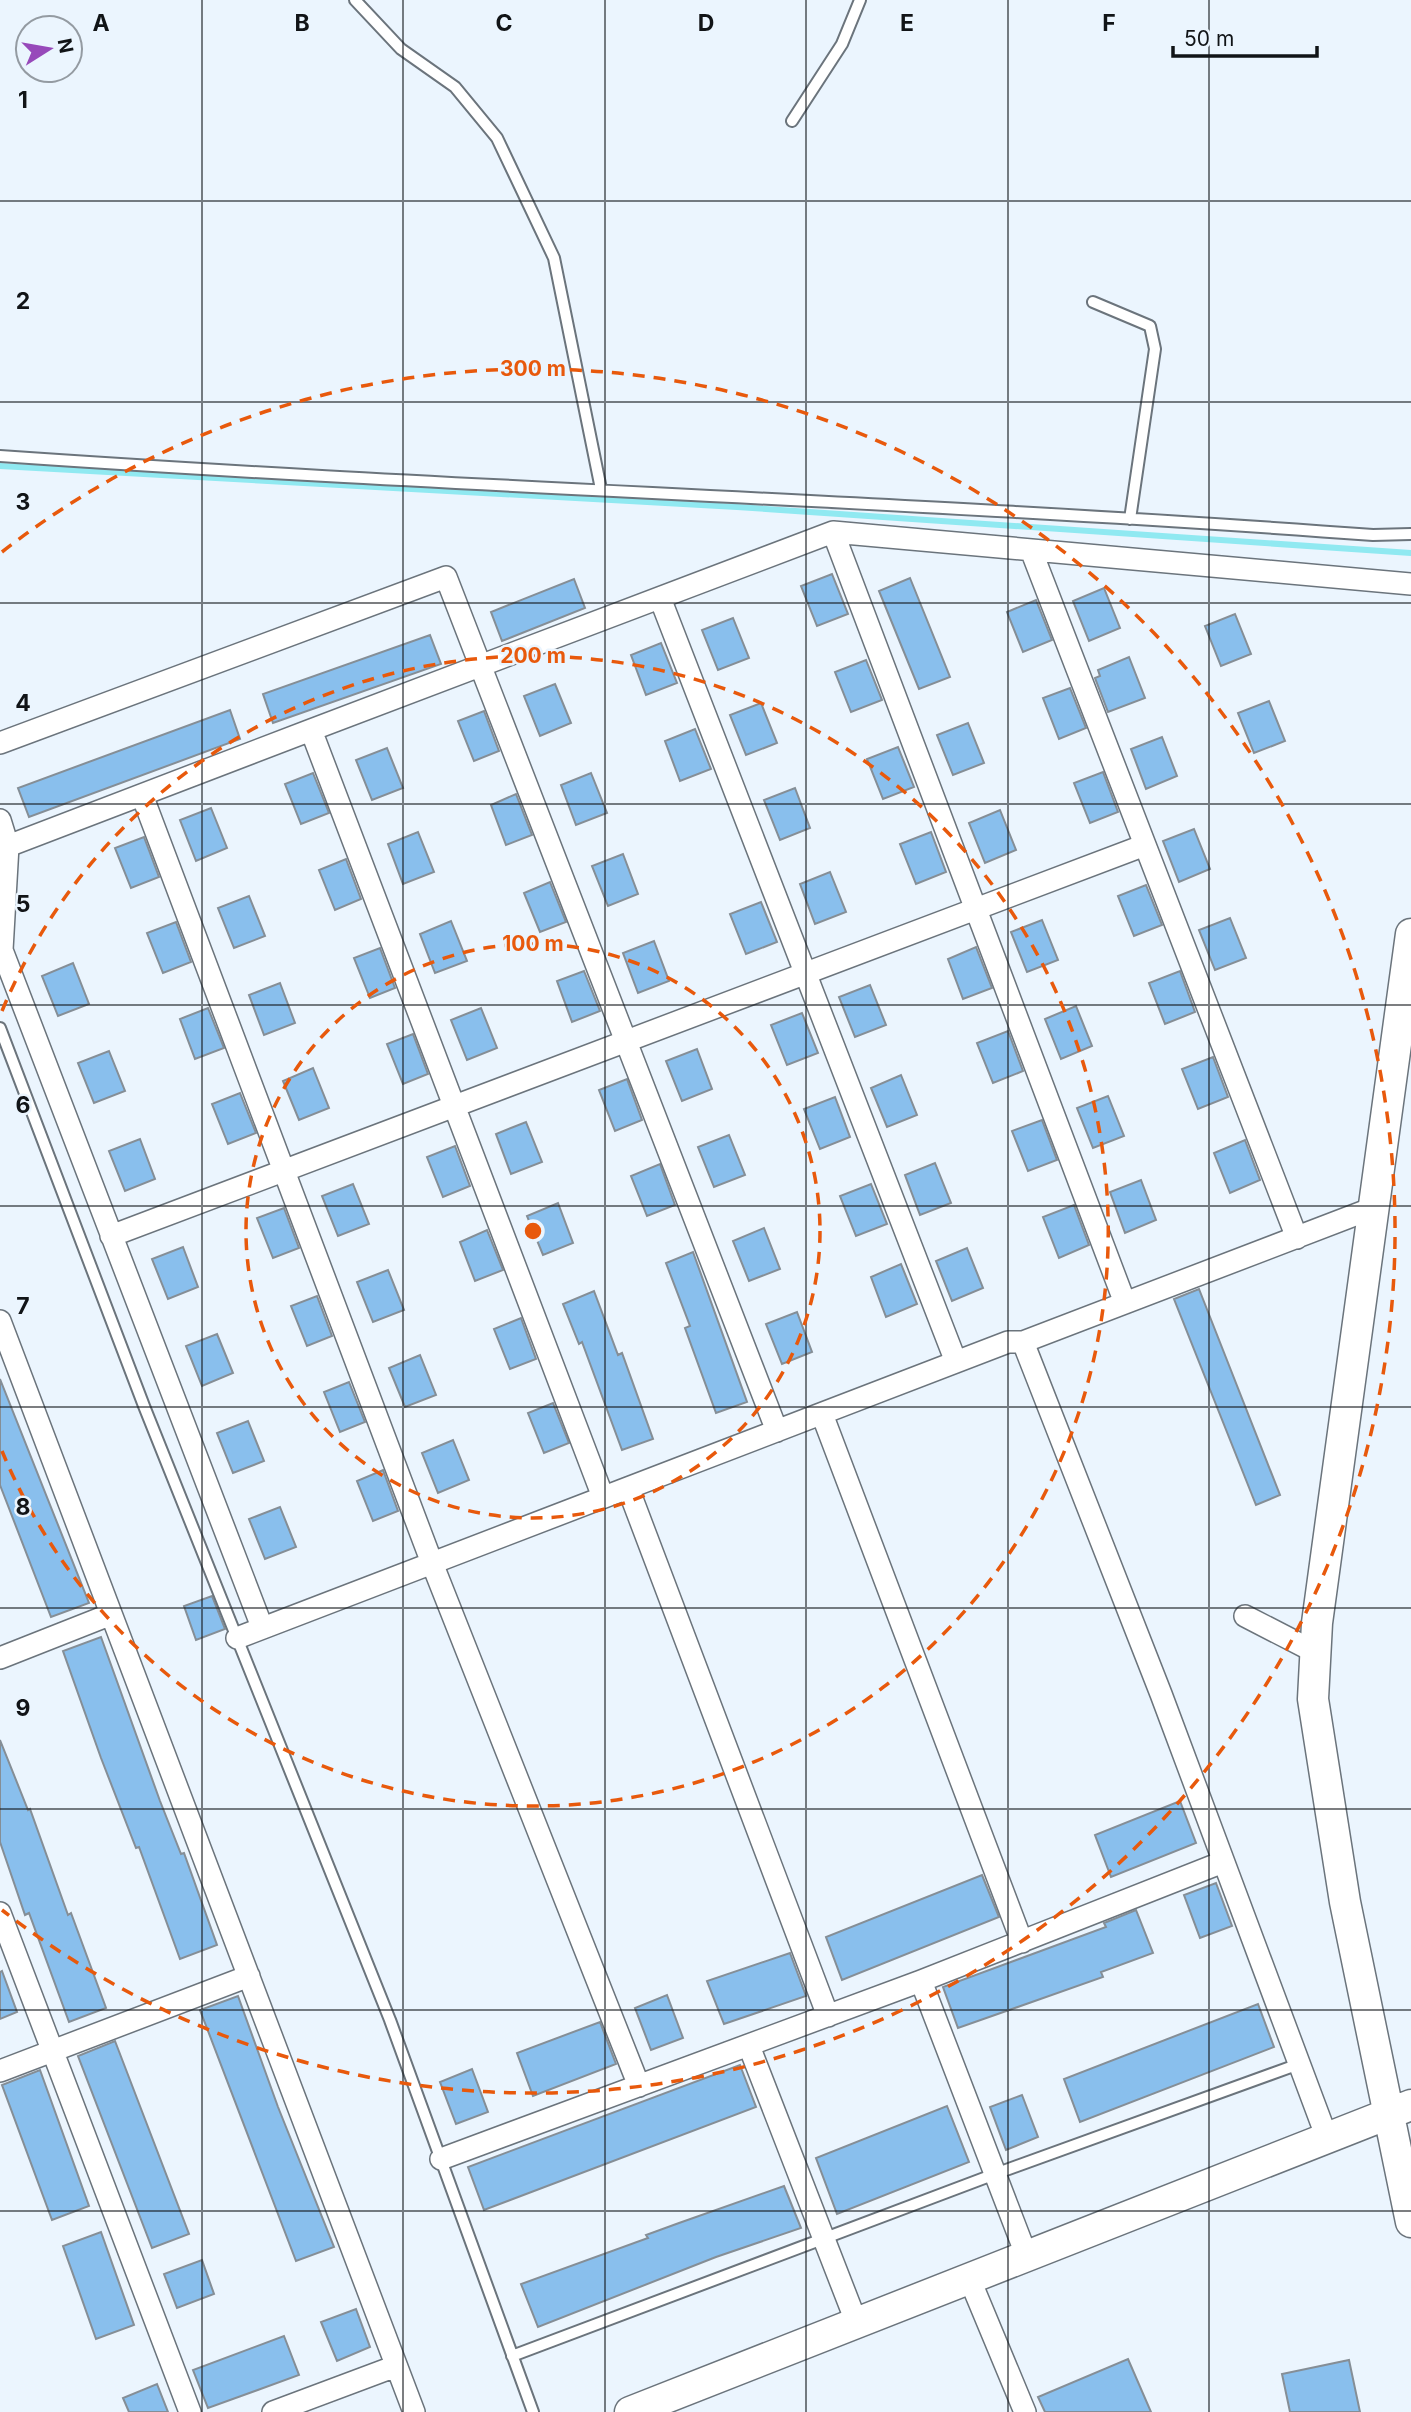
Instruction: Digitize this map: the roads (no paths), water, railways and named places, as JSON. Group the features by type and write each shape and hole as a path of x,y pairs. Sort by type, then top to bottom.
{"main road":[{"path":"1411,934 1315,1652 1312,1699 1345,1902 1400,2110 1411,2222"},
{"path":"630,2412 1400,2110"}],"street":[{"path":"834,532 1125,1303"},
{"path":"8,846 834,532 1411,584"},
{"path":"1031,550 1297,1238"},
{"path":"0,743 446,577 777,1431"},
{"path":"660,598 956,1362"},
{"path":"311,730 603,1497"},
{"path":"142,795 432,1563 639,2086"},
{"path":"0,820 8,846 2,950 261,1627"},
{"path":"111,1236 1145,845"},
{"path":"237,1638 956,1362 1009,1342 1023,1342 1373,1208"},
{"path":"0,1321 109,1615 414,2412"},
{"path":"1023,1342 1161,1694 1327,2138"},
{"path":"822,1413 1022,1941"},
{"path":"628,1488 828,2016"},
{"path":"0,1658 109,1615"},
{"path":"1245,1616 1315,1652"},
{"path":"441,2159 921,1981 1223,1862"},
{"path":"0,1913 190,2412"},
{"path":"0,2071 249,1976"},
{"path":"921,1981 1027,2257"},
{"path":"749,2046 857,2324"},
{"path":"970,2280 1025,2412"},
{"path":"273,2412 396,2366"}],"lane":[{"path":"355,0 401,49 455,87 497,138 554,258 601,489"},
{"path":"792,121 842,44 860,0"},
{"path":"1093,302 1150,326 1154,333 1130,519"},
{"path":"0,456 1373,535 1411,534"},
{"path":"0,1028 237,1638 363,1950 533,2412"},
{"path":"513,2356 995,2174 1299,2064"}],"waterway":[{"path":"0,466 737,507 1411,553"}]}
